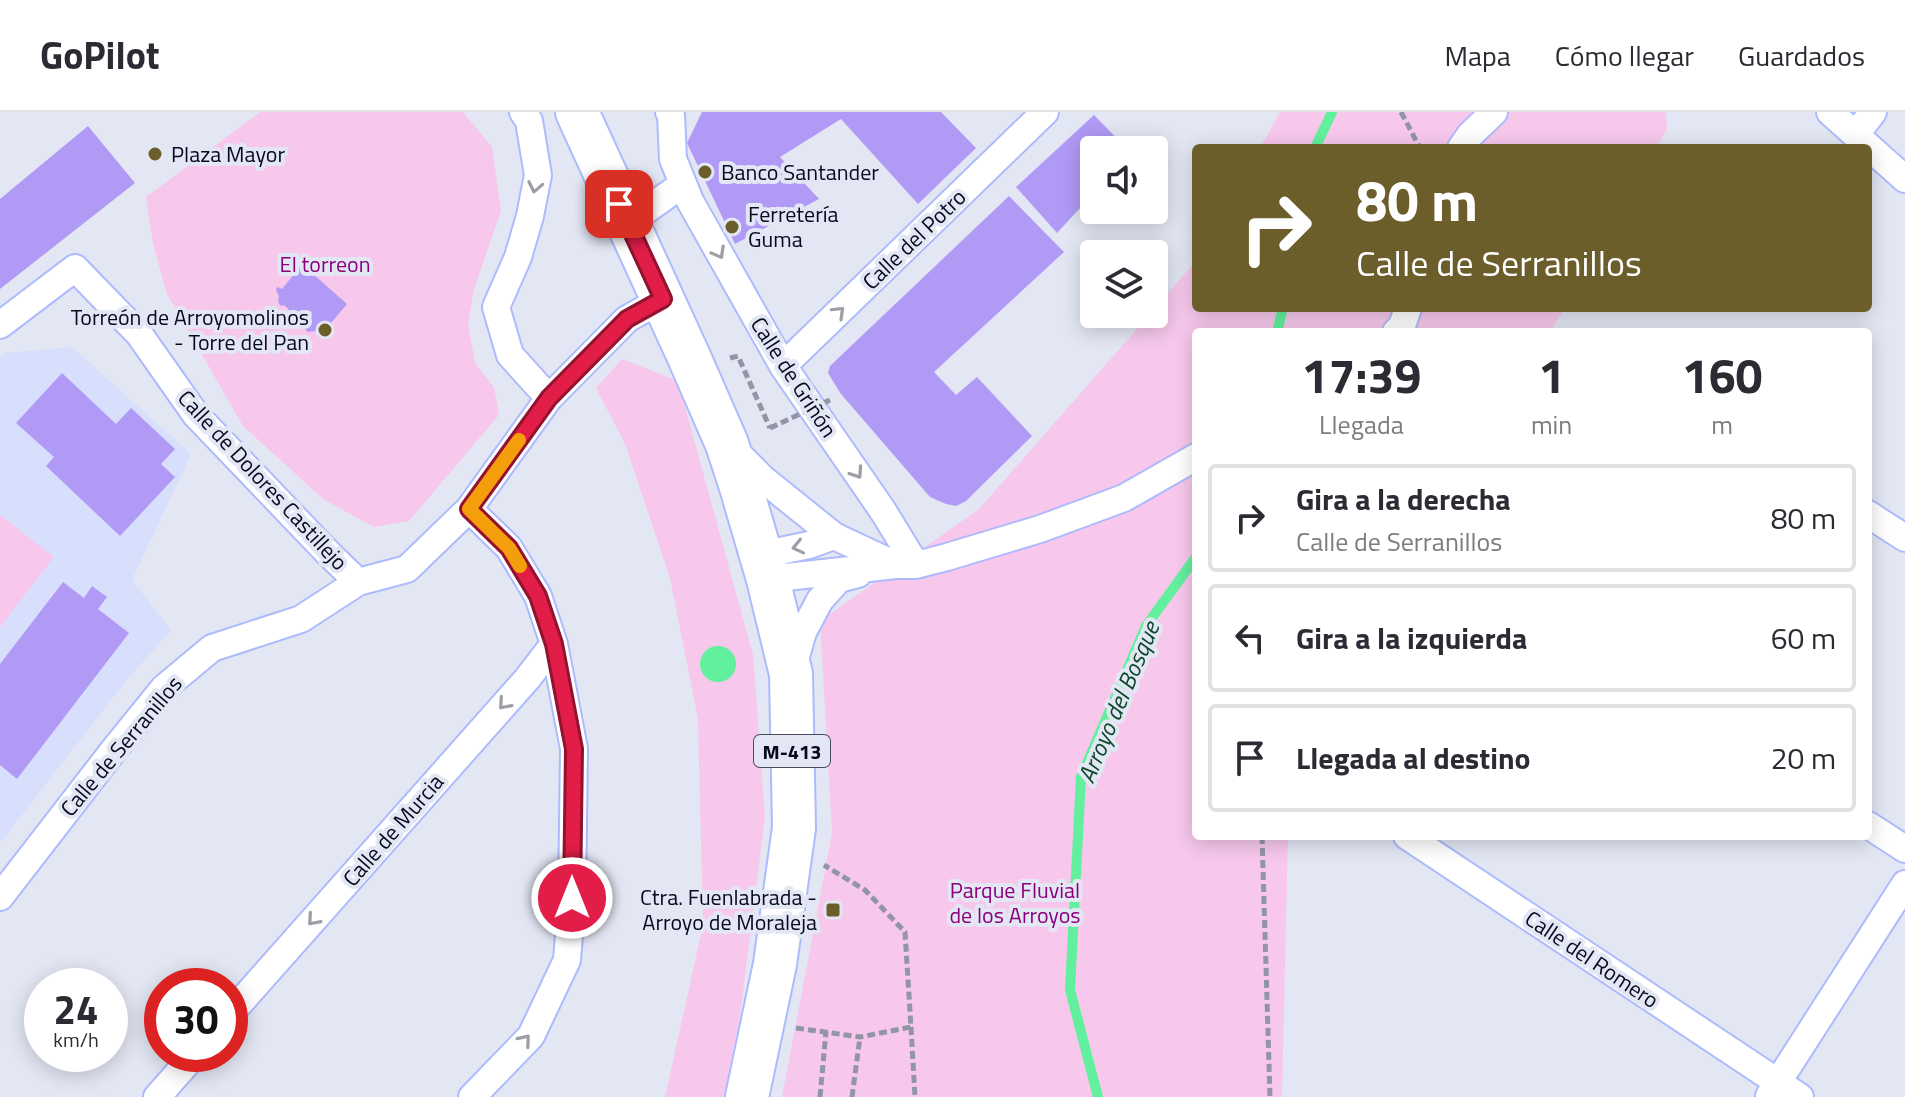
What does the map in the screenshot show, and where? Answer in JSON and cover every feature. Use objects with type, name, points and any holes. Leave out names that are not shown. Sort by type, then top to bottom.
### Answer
[{"type":"main road","name":"M-413","points":[[577,112],[727,444],[764,567],[791,674],[794,828],[775,964],[747,1097]]},
{"type":"street","points":[[523,112],[529,121],[538,175],[518,257],[496,307],[510,355],[549,398]]},
{"type":"street","name":"Calle del Potro","points":[[783,366],[1045,112]]},
{"type":"street","points":[[1464,144],[1494,112]]},
{"type":"street","points":[[1830,112],[1867,144]]},
{"type":"street","points":[[1856,134],[1873,112]]},
{"type":"street","name":"Calle de Griñón","points":[[672,113],[673,159],[690,201],[783,366],[883,511],[906,565]]},
{"type":"street","points":[[1872,149],[1905,179]]},
{"type":"street","points":[[628,223],[683,184]]},
{"type":"street","name":"Calle de Dolores Castillejo","points":[[0,325],[75,268],[139,334],[196,415],[358,582]]},
{"type":"street","name":"Calle de Serranillos","points":[[0,897],[164,688],[212,648],[301,619],[358,582],[407,569],[469,509],[549,398],[627,319],[663,299]]},
{"type":"street","points":[[727,444],[763,479],[834,536],[906,565]]},
{"type":"street","points":[[791,674],[803,632],[820,600],[839,579],[947,557],[1040,529],[1124,498],[1192,459]]},
{"type":"street","points":[[469,509],[509,548],[538,596],[554,644],[574,749],[572,898],[567,960],[531,1036],[472,1097]]},
{"type":"street","points":[[1872,517],[1905,538]]},
{"type":"street","points":[[764,567],[834,536]]},
{"type":"street","points":[[764,567],[906,565]]},
{"type":"street","name":"Calle de Murcia","points":[[248,994],[527,679],[554,644]]},
{"type":"street","points":[[1872,828],[1905,849]]},
{"type":"street","name":"Calle del Romero","points":[[1413,840],[1773,1090],[1800,1097]]},
{"type":"street","points":[[1773,1090],[1905,884]]},
{"type":"street","points":[[157,1097],[179,1072]]},
{"type":"path","points":[[1401,112],[1417,144]]},
{"type":"path","points":[[770,428],[830,400]]},
{"type":"path","points":[[1262,840],[1270,1097]]},
{"type":"path","points":[[823,864],[865,890],[905,932],[915,1097]]},
{"type":"path","points":[[762,1023],[860,1037],[911,1027]]},
{"type":"path","points":[[820,1097],[826,1031]]},
{"type":"path","points":[[852,1097],[860,1037]]},
{"type":"shaded area","points":[[72,347],[191,454],[132,580],[171,630],[126,681],[0,843],[0,357],[5,353]]},
{"type":"shaded area","points":[[718,646],[731,651],[736,664],[731,677],[718,682],[705,677],[700,664],[705,651]]},
{"type":"green space","name":"El torreon","points":[[260,112],[463,112],[492,147],[501,211],[474,289],[468,324],[475,363],[494,387],[499,415],[409,521],[374,527],[323,499],[243,426],[167,294],[153,244],[146,197]]},
{"type":"green space","points":[[1280,112],[1666,112],[1667,129],[1658,144],[1262,144]]},
{"type":"green space","name":"Parque Fluvial de los Arroyos","points":[[1192,266],[1192,312],[1562,312],[1552,328],[1192,328],[1192,840],[1288,840],[1282,1097],[782,1097],[832,833],[820,621],[979,509],[1138,328],[1168,328],[1168,293]]},
{"type":"green space","points":[[622,359],[678,381],[753,655],[765,817],[740,1016],[724,1097],[665,1097],[703,925],[698,719],[670,578],[625,444],[596,388]]},
{"type":"green space","points":[[0,515],[54,557],[0,627]]},
{"type":"building","points":[[702,112],[941,112],[976,148],[918,204],[841,119],[780,157],[819,199],[735,244],[687,143]]},
{"type":"building","points":[[1094,115],[1114,136],[1080,136],[1080,208],[1057,233],[1016,187]]},
{"type":"building","points":[[88,126],[135,183],[0,289],[0,199]]},
{"type":"building","points":[[1009,196],[1064,252],[934,372],[956,395],[977,377],[1032,436],[966,501],[956,506],[930,497],[841,394],[828,373],[830,366]]},
{"type":"building","points":[[314,267],[313,274],[347,304],[327,331],[320,335],[316,331],[308,332],[305,325],[284,305],[281,306],[276,290],[277,287],[282,289],[295,273],[294,268],[307,269]]},
{"type":"building","points":[[62,373],[116,424],[131,408],[175,449],[161,464],[175,477],[120,536],[46,466],[54,457],[16,423]]},
{"type":"building","points":[[63,582],[84,598],[92,586],[107,597],[98,609],[129,633],[17,779],[0,765],[0,664]]},
{"type":"waterway","name":"Arroyo del Bosque","points":[[1317,144],[1332,112]]},
{"type":"waterway","name":"Arroyo del Bosque","points":[[1278,328],[1282,312]]},
{"type":"waterway","name":"Arroyo del Bosque","points":[[1098,1097],[1070,990],[1081,777],[1146,626],[1192,563]]},
{"type":"slow traffic","points":[[519,440],[469,509],[509,548],[520,566]]},
{"type":"place","name":"Plaza Mayor","points":[[155,154]]},
{"type":"place","name":"Banco Santander","points":[[705,172]]},
{"type":"place","name":"Ferretería Guma","points":[[732,227]]},
{"type":"place","name":"Torreón de Arroyomolinos - Torre del Pan","points":[[325,330]]},
{"type":"place","name":"Ctra. Fuenlabrada - Arroyo de Moraleja","points":[[833,910]]},
{"type":"route","points":[[572,898],[574,749],[554,644],[538,596],[509,548],[469,509],[549,398],[627,319],[663,299],[619,204]]}]
